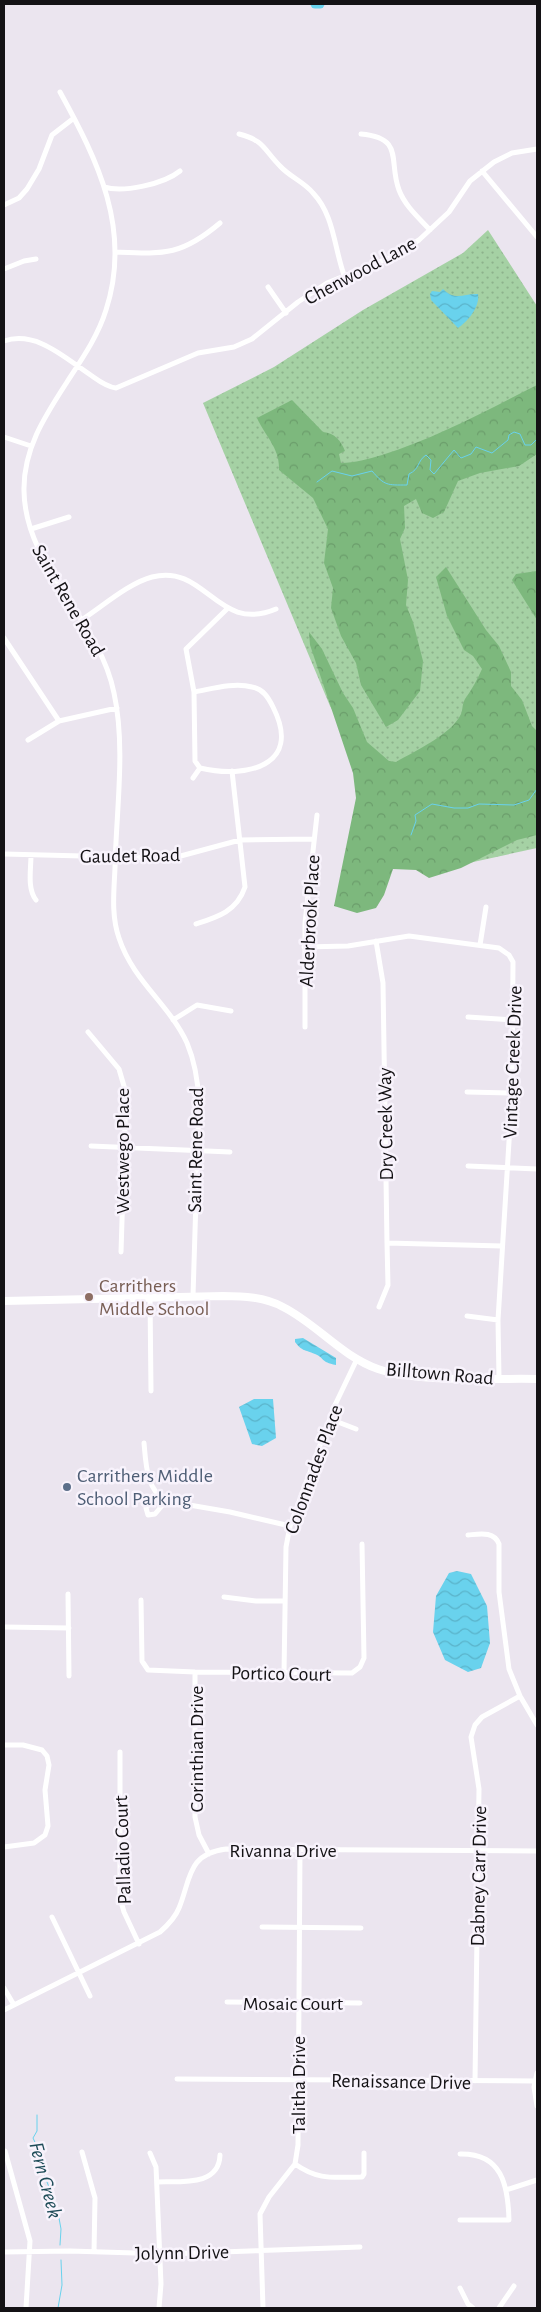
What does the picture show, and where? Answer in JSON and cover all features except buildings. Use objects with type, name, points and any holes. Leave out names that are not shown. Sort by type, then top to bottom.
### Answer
[{"type":"main road","name":"Billtown Road","points":[[4,1301],[239,1296],[278,1304],[357,1359],[378,1369],[410,1375],[537,1379]]},
{"type":"street","name":"Saint Rene Road","points":[[60,92],[88,144],[104,187],[112,214],[115,252],[106,310],[92,342],[40,424],[31,446],[24,492],[31,529],[42,558],[97,643],[106,666],[116,708],[119,744],[113,904],[118,935],[124,952],[140,979],[173,1020],[186,1041],[196,1070],[198,1102],[192,1296]]},
{"type":"street","points":[[4,205],[14,201],[27,190],[39,169],[45,148],[52,135],[74,118]]},
{"type":"street","points":[[240,134],[258,140],[263,144],[282,169],[310,189],[319,200],[329,218],[335,247],[344,275]]},
{"type":"street","points":[[361,134],[377,136],[390,146],[395,157],[396,181],[402,198],[430,230]]},
{"type":"street","name":"Chenwood Lane","points":[[4,341],[16,338],[35,340],[108,386],[119,388],[198,353],[224,350],[243,344],[267,328],[312,292],[344,275],[396,255],[430,230],[449,212],[470,181],[505,155],[537,149]]},
{"type":"street","points":[[104,187],[114,190],[150,184],[180,171]]},
{"type":"street","points":[[482,171],[537,237]]},
{"type":"street","points":[[115,252],[158,253],[177,250],[200,240],[220,224]]},
{"type":"street","points":[[4,269],[24,261],[36,259]]},
{"type":"street","points":[[268,287],[286,313]]},
{"type":"street","points":[[4,437],[31,446]]},
{"type":"street","points":[[31,529],[69,517]]},
{"type":"street","points":[[83,619],[137,584],[162,576],[185,578],[227,609],[251,615],[276,609]]},
{"type":"street","points":[[194,692],[237,686],[252,687],[266,694],[276,714],[282,733],[280,745],[275,755],[264,766],[256,769],[232,771],[200,768],[195,761],[194,692],[186,648],[194,643],[227,609]]},
{"type":"street","points":[[4,638],[59,721]]},
{"type":"street","points":[[28,740],[59,721],[116,708]]},
{"type":"street","points":[[193,778],[200,768]]},
{"type":"street","points":[[196,924],[226,913],[239,900],[245,882],[232,771]]},
{"type":"street","name":"Alderbrook Place","points":[[305,1027],[304,947],[316,815]]},
{"type":"street","name":"Gaudet Road","points":[[4,854],[170,858],[240,840],[314,839]]},
{"type":"street","points":[[31,855],[31,886],[32,894],[36,900]]},
{"type":"street","points":[[480,945],[486,907]]},
{"type":"street","name":"Vintage Creek Drive","points":[[304,947],[348,946],[409,936],[480,945],[503,950],[513,962],[512,1093],[498,1320],[499,1378]]},
{"type":"street","name":"Dry Creek Way","points":[[376,940],[383,983],[388,1285],[379,1307]]},
{"type":"street","points":[[173,1020],[197,1005],[231,1011]]},
{"type":"street","points":[[468,1017],[513,1020]]},
{"type":"street","name":"Westwego Place","points":[[88,1032],[113,1061],[124,1083],[126,1103],[121,1252]]},
{"type":"street","points":[[467,1092],[512,1093]]},
{"type":"street","points":[[92,1146],[230,1152]]},
{"type":"street","points":[[468,1166],[537,1169]]},
{"type":"street","points":[[387,1243],[502,1246]]},
{"type":"street","points":[[150,1297],[151,1391]]},
{"type":"street","points":[[467,1316],[498,1320]]},
{"type":"street","name":"Colonnades Place","points":[[284,1673],[286,1548],[290,1526],[330,1419],[357,1359]]},
{"type":"street","points":[[330,1419],[356,1429]]},
{"type":"street","points":[[144,1443],[147,1474],[157,1495],[166,1501],[230,1512],[290,1526]]},
{"type":"street","points":[[157,1495],[146,1508],[148,1514],[155,1514],[166,1501]]},
{"type":"street","points":[[468,1535],[492,1535],[497,1538],[499,1544],[499,1592],[509,1669],[520,1696],[537,1725]]},
{"type":"street","name":"Portico Court","points":[[141,1600],[142,1662],[151,1671],[346,1674],[360,1667],[364,1658],[362,1544]]},
{"type":"street","points":[[68,1594],[69,1676]]},
{"type":"street","points":[[224,1597],[256,1601],[285,1601]]},
{"type":"street","points":[[4,1627],[69,1628]]},
{"type":"street","name":"Corinthian Drive","points":[[195,1672],[195,1817],[199,1836],[209,1854]]},
{"type":"street","name":"Dabney Carr Drive","points":[[475,2081],[479,1789],[471,1736],[482,1717],[520,1696]]},
{"type":"street","points":[[4,1745],[24,1745],[38,1748],[47,1756],[49,1765],[45,1790],[48,1826],[45,1835],[34,1843],[4,1847]]},
{"type":"street","name":"Palladio Court","points":[[120,1752],[119,1888],[124,1912],[139,1944]]},
{"type":"street","name":"Rivanna Drive","points":[[4,2010],[160,1932],[172,1921],[179,1909],[189,1874],[196,1863],[209,1854],[226,1849],[537,1851]]},
{"type":"street","name":"Talitha Drive","points":[[262,2308],[260,2219],[262,2209],[272,2192],[295,2164],[298,2145],[300,1850]]},
{"type":"street","points":[[52,1917],[90,1996]]},
{"type":"street","points":[[262,1927],[361,1928]]},
{"type":"street","points":[[4,1988],[14,2005]]},
{"type":"street","name":"Mosaic Court","points":[[227,2002],[360,2003]]},
{"type":"street","points":[[537,2073],[534,2094],[537,2106]]},
{"type":"street","name":"Renaissance Drive","points":[[177,2078],[535,2081]]},
{"type":"street","points":[[4,2151],[29,2231],[30,2252],[26,2308]]},
{"type":"street","points":[[82,2152],[95,2198],[94,2252]]},
{"type":"street","points":[[150,2153],[156,2167],[157,2182],[160,2254],[159,2308]]},
{"type":"street","points":[[295,2164],[317,2176],[362,2177],[364,2174],[364,2153]]},
{"type":"street","points":[[460,2154],[477,2155],[492,2163],[498,2169],[506,2190],[509,2220],[460,2220]]},
{"type":"street","points":[[157,2182],[196,2181],[207,2178],[216,2169],[220,2155]]},
{"type":"street","points":[[506,2190],[537,2180]]},
{"type":"street","name":"Jolynn Drive","points":[[4,2252],[160,2254],[360,2247]]},
{"type":"street","points":[[499,2308],[514,2286]]},
{"type":"street","points":[[460,2288],[468,2304],[474,2308]]},
{"type":"green space","points":[[488,230],[537,306],[537,848],[423,873],[330,706],[203,403],[274,367],[363,310],[463,253]]},
{"type":"green space","points":[[537,385],[537,454],[519,466],[480,473],[458,481],[444,512],[433,518],[422,513],[416,499],[404,506],[405,528],[400,539],[408,580],[406,605],[413,622],[423,661],[420,691],[398,720],[386,727],[361,685],[356,663],[341,636],[331,608],[333,588],[324,563],[328,529],[313,498],[279,470],[275,449],[257,418],[292,400],[323,432],[331,434],[339,441],[345,451],[339,454],[341,463],[351,462],[382,455],[422,440]]},
{"type":"green space","points":[[446,567],[486,630],[499,646],[511,672],[511,686],[522,700],[532,726],[537,731],[537,835],[517,840],[461,868],[429,878],[416,870],[393,869],[384,895],[376,908],[357,913],[334,906],[356,798],[353,773],[310,645],[309,632],[322,649],[343,693],[353,708],[367,742],[389,761],[396,762],[450,728],[461,714],[464,701],[482,669],[473,656],[464,650],[447,616],[436,577]]},
{"type":"green space","points":[[537,571],[537,620],[512,580],[516,574]]},
{"type":"water","points":[[443,289],[456,296],[478,294],[475,309],[466,322],[458,328],[431,300],[430,294],[432,291],[440,292]]},
{"type":"water","points":[[303,1338],[336,1358],[336,1365],[327,1363],[318,1355],[304,1350],[295,1342],[295,1339]]},
{"type":"water","points":[[254,1399],[273,1399],[276,1438],[262,1446],[252,1444],[239,1407]]},
{"type":"water","points":[[457,1571],[471,1574],[487,1606],[490,1643],[481,1668],[468,1672],[445,1660],[433,1632],[436,1596],[449,1573]]},
{"type":"waterway","points":[[315,4],[320,4]]},
{"type":"waterway","points":[[317,482],[332,471],[352,476],[372,471],[380,480],[387,484],[407,485],[409,474],[415,470],[426,455],[431,460],[430,470],[434,474],[454,450],[461,458],[471,454],[476,447],[492,453],[508,440],[509,435],[514,432],[520,434],[525,445],[531,445],[537,439]]},
{"type":"waterway","points":[[411,835],[416,821],[415,815],[432,804],[454,808],[468,808],[479,804],[514,805],[529,800],[537,789]]},
{"type":"waterway","name":"Fern Creek","points":[[37,2115],[37,2131],[33,2138],[40,2153],[45,2177],[57,2207],[61,2229],[60,2245]]},
{"type":"waterway","name":"Fern Creek","points":[[58,2308],[62,2285],[61,2260]]},
{"type":"place","name":"Carrithers Middle School","points":[[89,1297]]},
{"type":"place","name":"Carrithers Middle School Parking","points":[[67,1487]]}]
